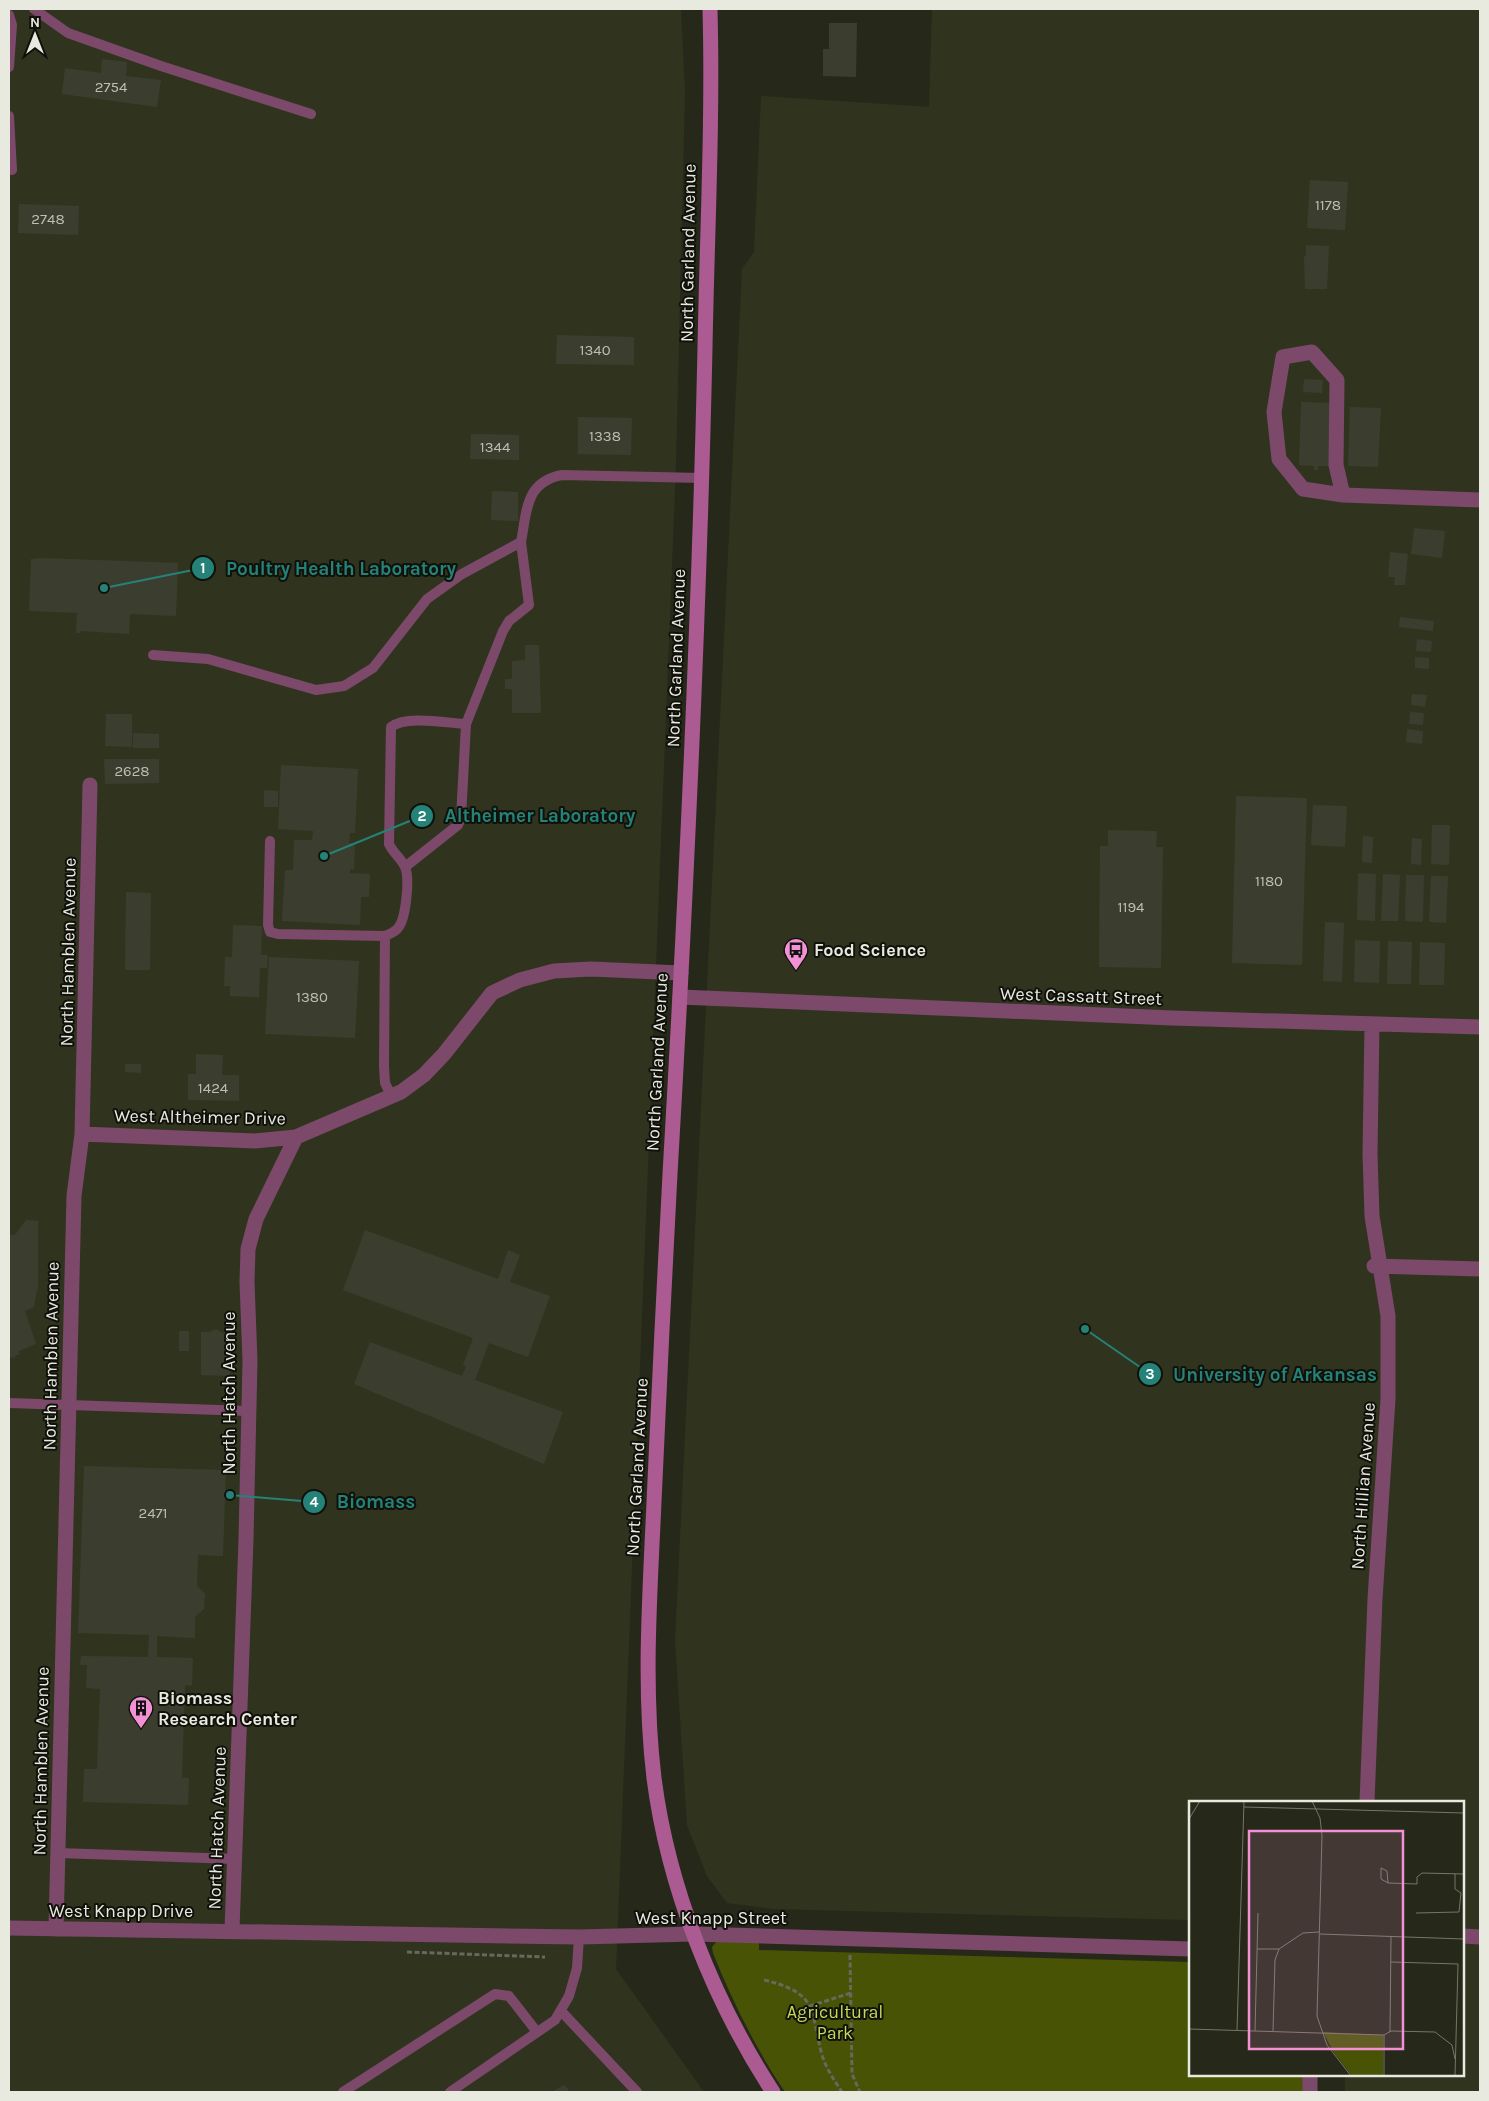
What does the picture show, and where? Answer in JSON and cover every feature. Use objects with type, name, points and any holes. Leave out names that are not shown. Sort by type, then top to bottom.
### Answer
[{"type":"main road","name":"North Garland Avenue","points":[[710,9],[710,104],[702,478],[680,997],[650,1584],[648,1723],[655,1783],[668,1854],[694,1934],[712,1981],[734,2026],[773,2092]]},
{"type":"street","points":[[1343,495],[1336,465],[1337,380],[1312,352],[1283,358],[1274,412],[1279,459],[1303,489],[1343,495],[1480,500]]},
{"type":"street","name":"North Hamblen Avenue","points":[[56,1929],[74,1196],[82,1134],[90,785]]},
{"type":"street","name":"West Altheimer Drive","points":[[82,1134],[255,1141],[296,1137],[392,1097],[424,1075],[444,1054],[492,993],[520,980],[554,971],[591,969],[681,974]]},
{"type":"street","name":"West Cassatt Street","points":[[680,997],[1162,1018],[1480,1027]]},
{"type":"street","name":"North Hillian Avenue","points":[[1367,1801],[1375,1599],[1388,1399],[1388,1316],[1376,1266],[1372,1216],[1370,1154],[1372,1024]]},
{"type":"street","name":"North Hatch Avenue","points":[[232,1930],[249,1411],[250,1361],[246,1282],[248,1249],[256,1219],[296,1137]]},
{"type":"street","points":[[1376,1266],[1480,1269]]},
{"type":"street","name":"West Knapp Drive","points":[[9,1928],[232,1930]]},
{"type":"street","name":"West Knapp Street","points":[[232,1930],[579,1937],[694,1934],[1189,1949]]},
{"type":"street","points":[[1464,1936],[1480,1937]]},
{"type":"street","points":[[1310,2076],[1310,2092]]},
{"type":"lane","points":[[34,9],[68,33],[161,66],[311,114]]},
{"type":"lane","points":[[9,15],[12,25],[9,67]]},
{"type":"lane","points":[[9,116],[12,170]]},
{"type":"lane","points":[[405,867],[458,825],[466,724],[503,631],[509,621],[529,605],[521,542],[530,498],[538,484],[548,477],[562,475],[702,478]]},
{"type":"lane","points":[[153,655],[208,659],[316,690],[344,686],[373,668],[427,599],[462,574],[521,542]]},
{"type":"lane","points":[[270,842],[268,925],[270,932],[278,934],[385,936],[398,929],[405,917],[405,867],[393,853],[389,844],[391,727],[397,722],[409,721],[466,724]]},
{"type":"lane","points":[[385,936],[384,1066],[385,1083],[392,1097]]},
{"type":"lane","points":[[9,1403],[249,1411]]},
{"type":"lane","points":[[58,1853],[235,1858]]},
{"type":"lane","points":[[450,2092],[555,2020],[569,1996],[578,1968],[579,1937]]},
{"type":"lane","points":[[343,2092],[495,1994],[509,1996],[538,2032]]},
{"type":"lane","points":[[561,2011],[637,2092]]},
{"type":"path","points":[[850,1938],[852,2074],[860,2092]]},
{"type":"path","points":[[764,1980],[794,1990],[810,2006],[815,2018],[826,2066],[842,2092]]},
{"type":"path","points":[[810,2006],[851,1993]]},
{"type":"shaded area","points":[[9,9],[681,9],[685,92],[676,463],[616,1969],[704,2092],[9,2092]]},
{"type":"shaded area","points":[[932,9],[1480,9],[1480,2092],[1345,2092],[1345,2076],[1464,2076],[1464,1801],[1189,1801],[1189,1920],[774,1909],[727,1903],[707,1876],[687,1825],[675,1641],[742,269],[754,252],[761,96],[929,107]]},
{"type":"green space","name":"Agricultural Park","points":[[718,1940],[759,1941],[759,1950],[1189,1962],[1189,2076],[1307,2076],[1307,2092],[785,2092],[754,2042],[728,1989],[712,1947]]},
{"type":"building","points":[[829,23],[857,23],[856,77],[823,76],[823,49],[829,49]]},
{"type":"building","points":[[102,59],[127,62],[126,76],[161,80],[157,107],[62,94],[65,68],[101,73]]},
{"type":"building","points":[[1310,180],[1348,182],[1345,230],[1307,228]]},
{"type":"building","points":[[19,204],[79,206],[78,235],[18,233]]},
{"type":"building","points":[[1306,245],[1329,246],[1327,289],[1305,289],[1304,256],[1306,256]]},
{"type":"building","points":[[557,335],[634,337],[634,365],[556,364]]},
{"type":"building","points":[[1304,379],[1323,380],[1322,393],[1303,392]]},
{"type":"building","points":[[1301,402],[1331,403],[1329,466],[1318,466],[1318,470],[1314,470],[1314,466],[1299,465]]},
{"type":"building","points":[[1350,407],[1381,408],[1378,467],[1348,466]]},
{"type":"building","points":[[578,417],[632,418],[631,455],[578,454]]},
{"type":"building","points":[[471,434],[519,435],[519,460],[470,459]]},
{"type":"building","points":[[492,491],[518,492],[518,521],[491,520]]},
{"type":"building","points":[[1414,528],[1445,531],[1442,558],[1411,554]]},
{"type":"building","points":[[1390,552],[1408,554],[1405,585],[1394,585],[1395,577],[1388,577]]},
{"type":"building","points":[[31,559],[178,563],[176,616],[130,614],[129,634],[80,631],[80,633],[76,633],[77,613],[29,611]]},
{"type":"building","points":[[1400,617],[1434,621],[1433,631],[1399,627]]},
{"type":"building","points":[[1417,639],[1432,641],[1431,652],[1416,651]]},
{"type":"building","points":[[525,645],[539,645],[541,713],[512,713],[512,689],[505,689],[505,679],[512,679],[512,661],[525,660]]},
{"type":"building","points":[[1415,657],[1429,658],[1429,669],[1415,668]]},
{"type":"building","points":[[1412,694],[1427,695],[1425,707],[1411,705]]},
{"type":"building","points":[[1410,712],[1424,713],[1423,725],[1409,724]]},
{"type":"building","points":[[106,714],[132,714],[132,747],[105,746]]},
{"type":"building","points":[[1407,729],[1423,731],[1422,744],[1406,742]]},
{"type":"building","points":[[133,733],[159,734],[159,748],[133,748]]},
{"type":"building","points":[[104,759],[159,759],[159,783],[105,784]]},
{"type":"building","points":[[281,765],[358,769],[355,833],[350,833],[349,843],[355,843],[354,869],[350,869],[350,873],[370,874],[369,897],[361,897],[360,925],[282,921],[285,870],[293,870],[294,840],[312,840],[313,831],[278,829]]},
{"type":"building","points":[[264,790],[278,791],[278,807],[264,807]]},
{"type":"building","points":[[1236,796],[1307,798],[1302,965],[1232,963]]},
{"type":"building","points":[[1313,805],[1347,806],[1345,847],[1311,845]]},
{"type":"building","points":[[1432,825],[1450,825],[1449,865],[1431,864]]},
{"type":"building","points":[[1108,830],[1157,831],[1156,847],[1163,847],[1161,968],[1099,967],[1100,846],[1108,846]]},
{"type":"building","points":[[1363,836],[1373,837],[1372,863],[1362,862]]},
{"type":"building","points":[[1412,838],[1422,839],[1421,865],[1411,864]]},
{"type":"building","points":[[1358,873],[1376,874],[1375,921],[1357,920]]},
{"type":"building","points":[[1383,874],[1400,875],[1398,921],[1381,921]]},
{"type":"building","points":[[1406,875],[1424,875],[1423,922],[1405,921]]},
{"type":"building","points":[[1431,876],[1448,876],[1446,923],[1429,922]]},
{"type":"building","points":[[126,892],[151,893],[150,970],[125,970]]},
{"type":"building","points":[[1325,922],[1344,923],[1342,982],[1323,981]]},
{"type":"building","points":[[233,925],[262,926],[261,955],[268,955],[267,968],[260,968],[259,997],[230,996],[230,986],[224,986],[225,957],[232,957]]},
{"type":"building","points":[[1355,940],[1380,941],[1379,983],[1354,982]]},
{"type":"building","points":[[1388,941],[1412,942],[1411,984],[1387,984]]},
{"type":"building","points":[[1420,942],[1445,943],[1444,985],[1419,985]]},
{"type":"building","points":[[269,957],[359,961],[355,1038],[265,1034]]},
{"type":"building","points":[[196,1054],[223,1055],[222,1075],[239,1075],[239,1101],[188,1100],[188,1074],[196,1074]]},
{"type":"building","points":[[125,1064],[141,1064],[141,1073],[125,1072]]},
{"type":"building","points":[[26,1220],[38,1221],[38,1289],[34,1307],[25,1311],[36,1344],[19,1351],[19,1355],[15,1355],[15,1358],[9,1357],[9,1235],[15,1235]]},
{"type":"building","points":[[365,1230],[498,1279],[508,1250],[520,1255],[510,1282],[550,1296],[528,1357],[489,1343],[475,1380],[563,1412],[544,1464],[354,1384],[370,1342],[462,1376],[466,1366],[463,1365],[473,1338],[343,1290]]},
{"type":"building","points":[[216,1329],[223,1333],[230,1333],[230,1376],[201,1375],[201,1332],[210,1332]]},
{"type":"building","points":[[179,1331],[189,1331],[189,1351],[179,1351]]},
{"type":"building","points":[[84,1466],[226,1470],[223,1556],[198,1555],[197,1586],[205,1594],[204,1609],[195,1617],[195,1638],[157,1636],[157,1657],[193,1658],[192,1686],[185,1685],[182,1778],[189,1778],[188,1805],[83,1802],[84,1769],[97,1769],[100,1689],[86,1688],[87,1665],[80,1665],[81,1656],[148,1657],[149,1635],[78,1633]]},
{"type":"building","points":[[565,2085],[570,2092],[552,2092],[560,2087]]},
{"type":"place","name":"Poultry Health Laboratory","points":[[104,588]]},
{"type":"place","name":"Altheimer Laboratory","points":[[324,856]]},
{"type":"place","name":"Food Science","points":[[796,971]]},
{"type":"place","name":"University of Arkansas","points":[[1085,1329]]},
{"type":"place","name":"Biomass","points":[[230,1495]]},
{"type":"place","name":"Biomass Research Center","points":[[141,1729]]}]
